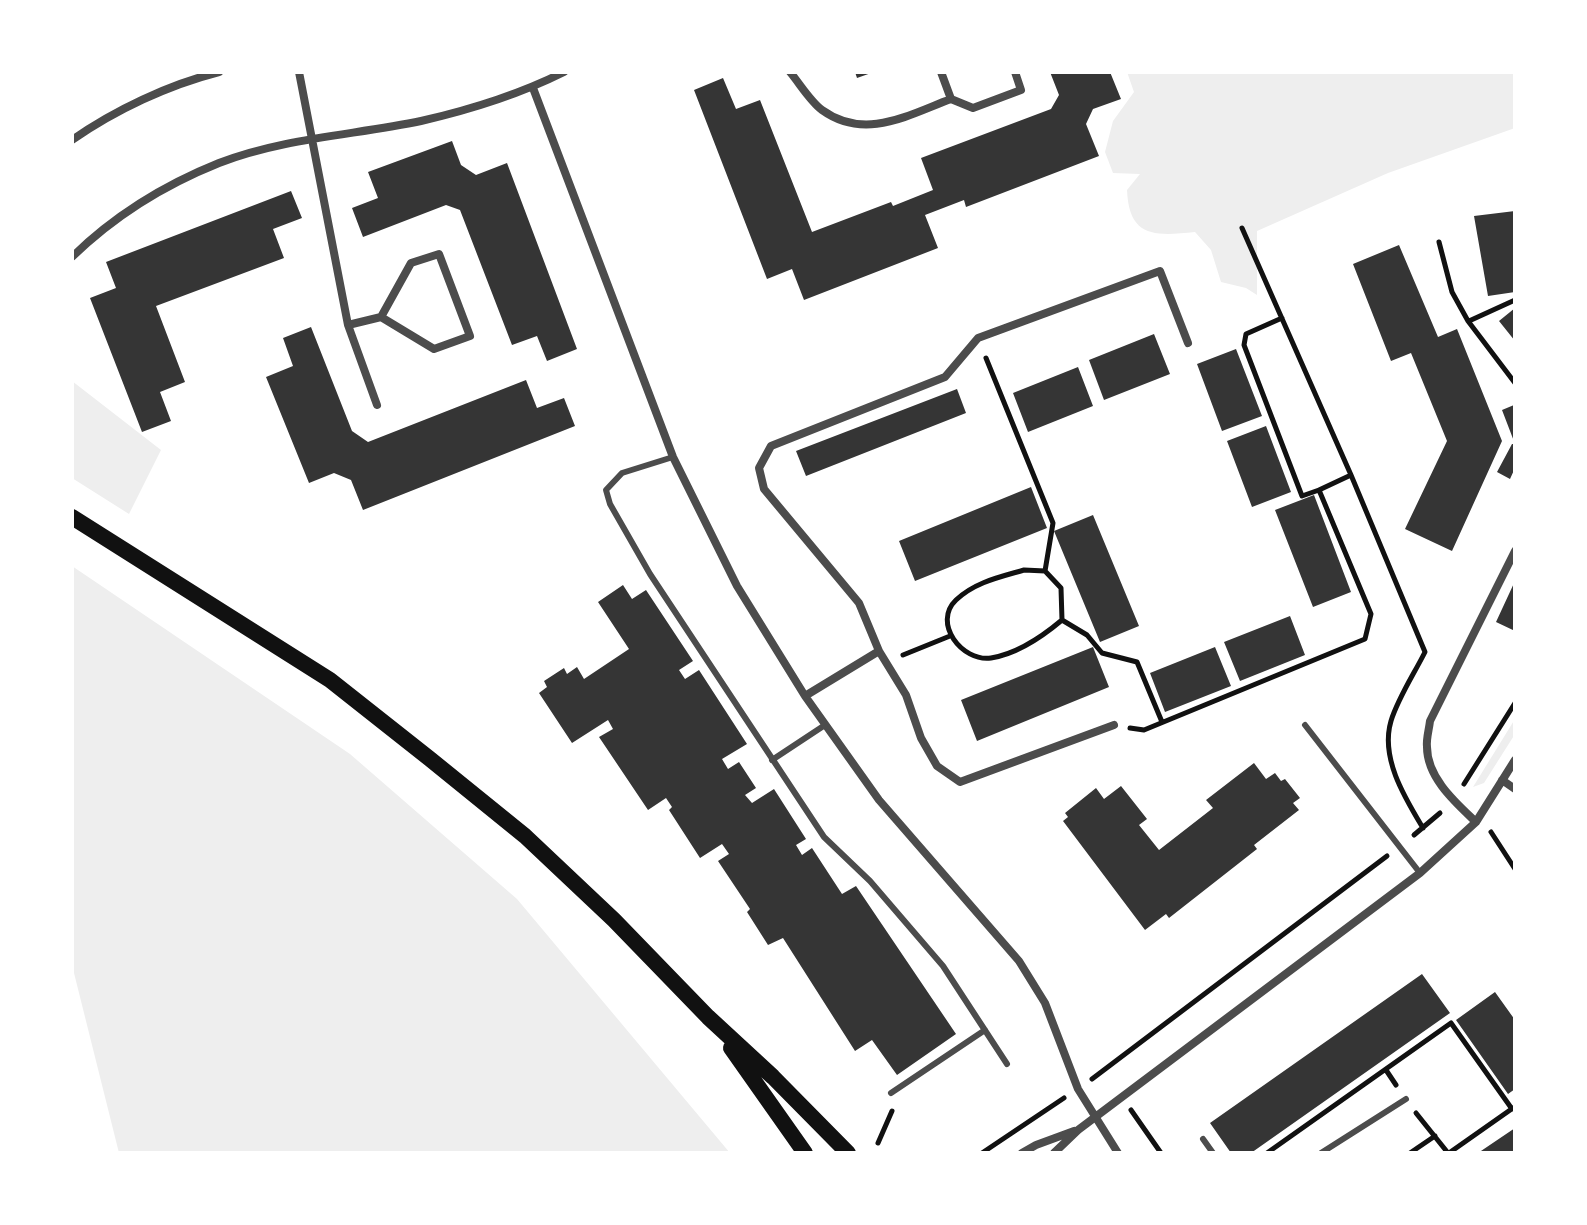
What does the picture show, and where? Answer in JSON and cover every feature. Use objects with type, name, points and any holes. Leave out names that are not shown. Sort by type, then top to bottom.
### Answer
[{"type":"main road","points":[[72,517],[330,680],[525,836],[848,1153]]},
{"type":"main road","points":[[708,1017],[805,1153]]},
{"type":"street","points":[[72,140],[100,120],[194,79],[219,72]]},
{"type":"street","points":[[299,72],[348,325],[377,405]]},
{"type":"street","points":[[72,257],[95,235],[150,196],[221,163],[313,138],[422,121],[533,88],[564,72]]},
{"type":"street","points":[[790,72],[821,109],[848,123],[879,126],[951,99],[973,108],[1021,90],[1015,72]]},
{"type":"street","points":[[941,72],[951,99]]},
{"type":"street","points":[[533,88],[673,457],[737,586],[805,696],[879,800],[1019,961],[1045,1003],[1078,1089],[1118,1153]]},
{"type":"street","points":[[348,325],[381,317],[434,349],[470,336],[439,254],[411,263],[381,317]]},
{"type":"street","points":[[1114,725],[960,782],[937,766],[921,738],[906,695],[879,651],[859,603],[764,489],[759,468],[771,446],[945,377],[978,338],[1160,271],[1188,343]]},
{"type":"street","points":[[1476,822],[1453,800],[1433,773],[1426,749],[1430,721],[1515,551]]},
{"type":"street","points":[[805,696],[879,651]]},
{"type":"street","points":[[1054,1153],[1078,1130],[1420,873],[1476,822],[1515,760]]},
{"type":"street","points":[[1502,780],[1515,789]]},
{"type":"street","points":[[1022,1153],[1078,1130]]},
{"type":"lane","points":[[673,457],[622,473],[606,490],[610,504],[650,574],[824,837],[870,881],[943,966],[1007,1064]]},
{"type":"lane","points":[[772,760],[825,725]]},
{"type":"lane","points":[[1305,725],[1420,873]]},
{"type":"lane","points":[[891,1093],[985,1030]]},
{"type":"lane","points":[[1321,1153],[1406,1099]]},
{"type":"lane","points":[[1203,1139],[1213,1153]]},
{"type":"path","points":[[1242,228],[1425,652],[1391,722],[1390,755],[1402,794],[1423,828]]},
{"type":"path","points":[[1439,242],[1452,292],[1468,321],[1515,383]]},
{"type":"path","points":[[1468,321],[1515,300]]},
{"type":"path","points":[[1282,318],[1246,334],[1244,345],[1302,496],[1351,475]]},
{"type":"path","points":[[978,338],[1053,523],[1045,571]]},
{"type":"path","points":[[1114,725],[1144,730],[1365,639],[1371,614],[1319,490]]},
{"type":"path","points":[[1024,570],[1045,571],[1061,588],[1062,620],[1040,639],[989,658],[969,653],[950,636],[946,617],[954,601],[982,582],[1024,570]]},
{"type":"path","points":[[1062,620],[1087,635],[1102,653],[1137,662],[1162,722]]},
{"type":"path","points":[[886,662],[950,636]]},
{"type":"path","points":[[982,1153],[1078,1089],[1423,828],[1453,800],[1515,703]]},
{"type":"path","points":[[1476,822],[1494,834],[1515,869]]},
{"type":"path","points":[[878,1143],[896,1100],[891,1093]]},
{"type":"path","points":[[1449,1153],[1515,1107]]},
{"type":"path","points":[[1410,1153],[1435,1136]]},
{"type":"shaded area","points":[[1127,72],[1515,72],[1515,128],[1388,173],[1257,231],[1257,295],[1246,288],[1221,282],[1211,250],[1195,232],[1156,233],[1139,225],[1133,217],[1127,190],[1140,174],[1113,173],[1105,152],[1113,121],[1134,92]]},
{"type":"shaded area","points":[[72,381],[161,450],[129,514],[72,478]]},
{"type":"shaded area","points":[[72,566],[350,754],[517,899],[730,1153],[119,1153],[72,965]]},
{"type":"shaded area","points":[[1515,719],[1515,734],[1484,783],[1473,787]]},
{"type":"building","points":[[855,72],[874,72],[857,78]]},
{"type":"building","points":[[1050,72],[1110,72],[1121,99],[1093,109],[1086,124],[1099,156],[966,207],[964,200],[925,215],[938,248],[804,300],[792,269],[767,279],[694,90],[723,78],[736,109],[760,100],[812,232],[891,202],[893,206],[933,190],[921,158],[1051,109],[1059,95]]},
{"type":"building","points":[[452,141],[461,165],[476,175],[507,163],[577,349],[547,361],[537,336],[512,345],[460,210],[446,205],[363,237],[352,208],[378,198],[368,172]]},
{"type":"building","points":[[291,191],[302,218],[273,229],[284,258],[156,306],[185,382],[160,392],[171,421],[142,432],[90,298],[116,288],[106,262]]},
{"type":"building","points":[[1515,211],[1515,292],[1488,296],[1474,216]]},
{"type":"building","points":[[1399,245],[1438,337],[1457,329],[1502,441],[1452,551],[1405,529],[1447,441],[1411,353],[1391,361],[1353,264]]},
{"type":"building","points":[[1515,308],[1515,341],[1499,321]]},
{"type":"building","points":[[311,327],[352,431],[368,442],[526,380],[537,408],[564,398],[575,426],[363,510],[351,480],[334,473],[309,483],[266,377],[293,366],[283,338]]},
{"type":"building","points":[[1154,334],[1170,374],[1104,400],[1089,360]]},
{"type":"building","points":[[1236,349],[1262,416],[1222,431],[1197,364]]},
{"type":"building","points":[[1078,367],[1093,406],[1028,432],[1013,393]]},
{"type":"building","points":[[957,389],[966,413],[806,476],[796,451]]},
{"type":"building","points":[[1514,405],[1515,408],[1515,444],[1502,410]]},
{"type":"building","points":[[1266,426],[1291,492],[1252,507],[1227,441]]},
{"type":"building","points":[[1512,444],[1515,444],[1515,468],[1510,479],[1497,472]]},
{"type":"building","points":[[1031,487],[1047,528],[915,581],[899,541]]},
{"type":"building","points":[[1314,495],[1351,592],[1313,607],[1275,510]]},
{"type":"building","points":[[1093,515],[1139,626],[1100,642],[1054,531]]},
{"type":"building","points":[[1515,581],[1515,631],[1496,622]]},
{"type":"building","points":[[623,585],[632,599],[646,590],[693,661],[679,670],[685,679],[699,670],[747,744],[722,759],[728,769],[739,762],[756,788],[745,795],[752,803],[774,789],[806,839],[796,845],[802,855],[812,848],[842,894],[856,886],[956,1034],[897,1075],[872,1040],[855,1051],[783,938],[768,945],[747,912],[750,909],[718,861],[729,854],[722,844],[700,858],[669,810],[672,807],[666,798],[648,810],[599,737],[613,729],[608,720],[572,743],[539,693],[547,687],[544,681],[564,668],[567,674],[577,667],[584,679],[629,649],[598,602]]},
{"type":"building","points":[[1290,616],[1305,655],[1240,681],[1224,642]]},
{"type":"building","points":[[1093,647],[1109,687],[977,741],[961,700]]},
{"type":"building","points":[[1215,647],[1231,686],[1165,712],[1150,673]]},
{"type":"building","points":[[1254,763],[1266,779],[1275,773],[1281,781],[1285,779],[1300,798],[1293,803],[1299,810],[1254,845],[1257,849],[1169,918],[1166,914],[1145,930],[1063,821],[1068,817],[1065,813],[1096,788],[1104,799],[1121,786],[1147,819],[1139,825],[1159,850],[1213,808],[1206,800]]},
{"type":"building","points":[[1422,974],[1450,1013],[1251,1153],[1231,1153],[1210,1123]]},
{"type":"building","points":[[1495,992],[1515,1020],[1515,1089],[1508,1094],[1456,1020]]},
{"type":"building","points":[[1515,1128],[1515,1153],[1478,1153]]}]
